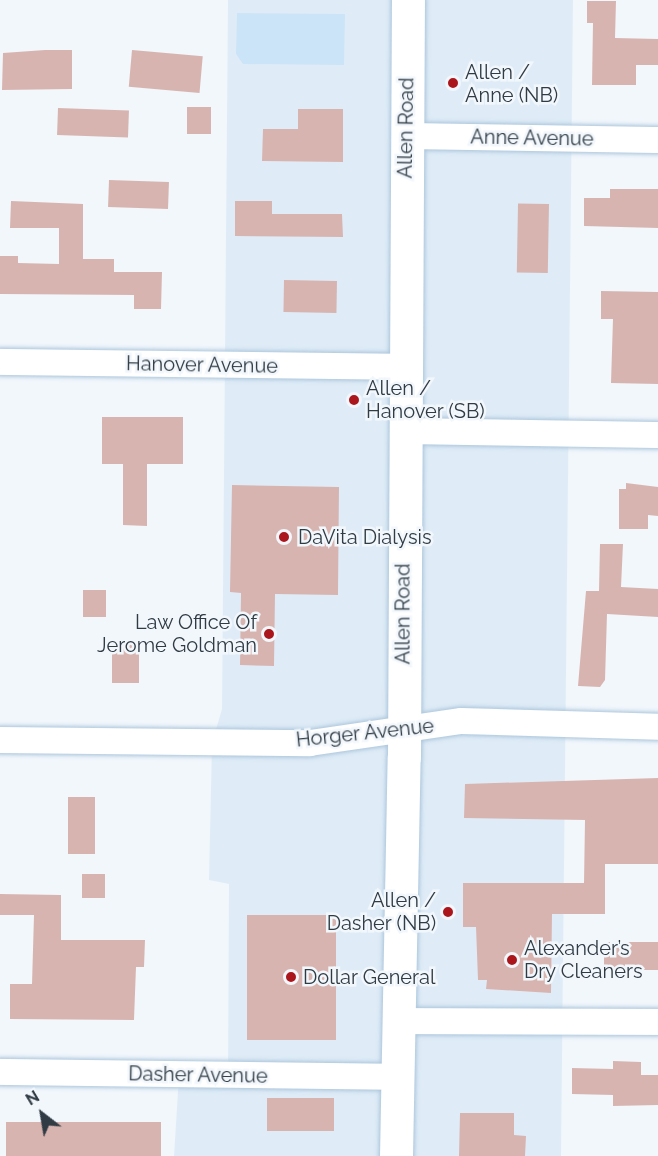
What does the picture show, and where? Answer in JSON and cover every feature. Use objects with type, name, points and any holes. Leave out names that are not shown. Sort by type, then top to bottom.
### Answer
[{"type":"main road","name":"Allen Road","points":[[396,1156],[404,731],[403,430],[408,0]]},
{"type":"street","name":"Anne Avenue","points":[[406,136],[658,140]]},
{"type":"street","name":"Hanover Avenue","points":[[0,362],[404,367]]},
{"type":"street","points":[[403,430],[658,435]]},
{"type":"street","name":"Horger Avenue","points":[[0,740],[304,743],[461,722],[658,727]]},
{"type":"street","points":[[398,1021],[658,1022]]},
{"type":"street","name":"Dasher Avenue","points":[[0,1072],[397,1077]]},
{"type":"shaded area","points":[[228,0],[573,0],[561,1156],[174,1156],[179,1075],[228,1075],[229,884],[209,880],[212,743],[222,709]]},
{"type":"shaded area","points":[[237,13],[345,14],[344,65],[243,64],[236,54]]},
{"type":"building","points":[[587,1],[616,1],[615,38],[658,39],[658,65],[636,65],[636,85],[592,85],[593,23],[587,23]]},
{"type":"building","points":[[72,50],[72,89],[2,90],[3,53]]},
{"type":"building","points":[[132,50],[203,56],[200,93],[129,87]]},
{"type":"building","points":[[187,107],[211,107],[211,134],[187,134]]},
{"type":"building","points":[[58,108],[129,110],[128,137],[57,135]]},
{"type":"building","points":[[298,109],[343,109],[343,162],[262,161],[263,129],[298,129]]},
{"type":"building","points":[[109,180],[169,182],[168,209],[108,207]]},
{"type":"building","points":[[610,189],[658,189],[658,228],[584,226],[584,198],[610,198]]},
{"type":"building","points":[[11,201],[83,204],[83,259],[114,259],[114,272],[162,272],[161,309],[134,309],[134,295],[0,294],[0,256],[18,256],[18,263],[59,264],[59,228],[10,228]]},
{"type":"building","points":[[235,201],[272,201],[272,214],[342,214],[343,237],[235,236]]},
{"type":"building","points":[[518,203],[549,204],[548,273],[517,272]]},
{"type":"building","points":[[284,280],[337,281],[336,313],[283,312]]},
{"type":"building","points":[[601,291],[658,292],[658,384],[611,383],[613,319],[601,319]]},
{"type":"building","points":[[102,417],[183,417],[183,464],[147,464],[147,526],[123,525],[123,464],[102,464]]},
{"type":"building","points":[[626,483],[658,487],[658,516],[648,515],[648,529],[619,529],[619,489],[626,489]]},
{"type":"building","points":[[232,485],[339,487],[338,595],[275,594],[274,666],[240,665],[241,593],[230,592]]},
{"type":"building","points":[[600,544],[623,544],[621,587],[658,589],[658,617],[607,614],[605,680],[600,687],[578,686],[586,591],[599,591]]},
{"type":"building","points":[[83,590],[106,590],[106,617],[83,617]]},
{"type":"building","points":[[112,641],[139,641],[139,683],[112,683]]},
{"type":"building","points":[[658,778],[658,864],[605,864],[605,914],[552,914],[551,993],[486,989],[487,980],[478,980],[476,927],[463,927],[463,883],[584,883],[585,820],[464,818],[465,784]]},
{"type":"building","points":[[68,797],[95,797],[95,854],[68,854]]},
{"type":"building","points":[[82,874],[105,874],[105,898],[82,898]]},
{"type":"building","points":[[0,894],[61,895],[61,940],[145,940],[144,967],[136,967],[134,1020],[10,1019],[10,984],[32,984],[34,915],[0,915]]},
{"type":"building","name":"Dollar General","points":[[247,915],[336,915],[336,1040],[247,1040]]},
{"type":"building","points":[[604,942],[658,942],[658,970],[604,970]]},
{"type":"building","points":[[613,1061],[641,1062],[641,1075],[658,1075],[658,1105],[613,1106],[613,1095],[572,1094],[572,1068],[613,1069]]},
{"type":"building","points":[[267,1098],[334,1098],[334,1131],[267,1131]]},
{"type":"building","points":[[460,1113],[514,1113],[514,1135],[526,1136],[525,1156],[459,1156]]},
{"type":"building","points":[[6,1122],[161,1122],[161,1156],[6,1156]]},
{"type":"place","name":"Allen / Anne (NB)","points":[[453,83]]},
{"type":"place","name":"Allen / Hanover (SB)","points":[[354,400]]},
{"type":"place","name":"DaVita Dialysis","points":[[284,537]]},
{"type":"place","name":"Law Office Of Jerome Goldman","points":[[269,634]]},
{"type":"place","name":"Allen / Dasher (NB)","points":[[448,912]]},
{"type":"place","name":"Alexander’s Dry Cleaners","points":[[512,960]]},
{"type":"place","name":"Dollar General","points":[[291,977]]}]
